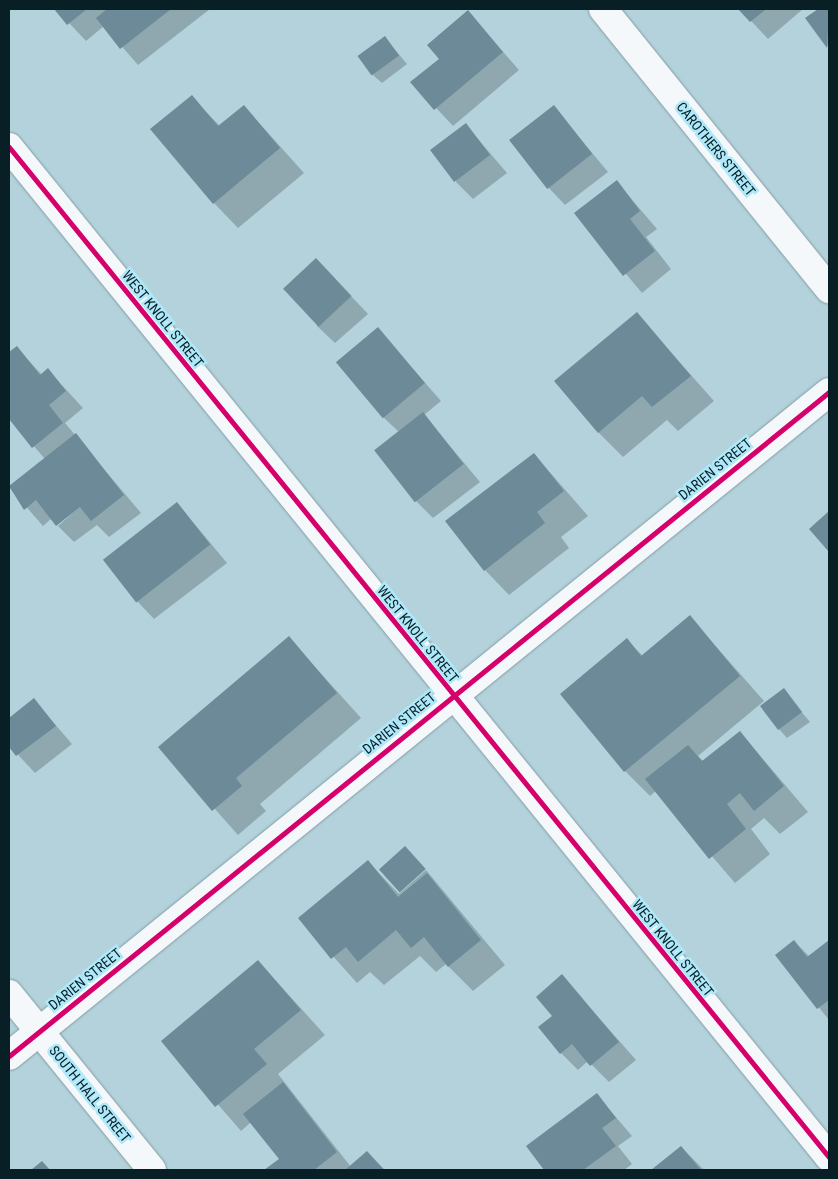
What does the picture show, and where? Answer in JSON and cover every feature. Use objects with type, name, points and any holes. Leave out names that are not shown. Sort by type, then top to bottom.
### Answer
[{"type":"street","name":"CAROTHERS STREET","points":[[603,9],[829,289]]},
{"type":"street","name":"WEST KNOLL STREET","points":[[9,147],[829,1157]]},
{"type":"street","name":"DARIEN STREET","points":[[9,1056],[452,694],[829,392]]},
{"type":"street","name":"SOUTH HALL STREET","points":[[9,994],[152,1170]]},
{"type":"building","points":[[54,9],[87,9],[67,25]]},
{"type":"building","points":[[107,9],[171,9],[120,49],[96,18]]},
{"type":"building","points":[[738,9],[766,9],[750,22]]},
{"type":"building","points":[[818,9],[829,9],[827,48],[805,18]]},
{"type":"building","points":[[468,10],[503,52],[434,110],[410,82],[439,59],[427,45]]},
{"type":"building","points":[[385,36],[399,55],[372,75],[357,56]]},
{"type":"building","points":[[192,95],[218,126],[244,105],[280,148],[213,204],[150,129]]},
{"type":"building","points":[[554,105],[592,154],[547,189],[509,140]]},
{"type":"building","points":[[466,123],[490,155],[454,182],[430,150]]},
{"type":"building","points":[[617,180],[640,211],[630,219],[655,251],[623,276],[574,213]]},
{"type":"building","points":[[316,258],[351,296],[319,327],[283,289]]},
{"type":"building","points":[[637,312],[691,376],[652,407],[642,396],[598,433],[554,381]]},
{"type":"building","points":[[378,327],[425,383],[383,418],[336,362]]},
{"type":"building","points":[[17,346],[40,375],[48,368],[66,391],[49,405],[63,423],[32,448],[9,419],[9,352]]},
{"type":"building","points":[[423,412],[464,464],[415,502],[374,450]]},
{"type":"building","points":[[76,433],[124,495],[91,521],[80,507],[56,526],[36,500],[24,510],[9,486]]},
{"type":"building","points":[[534,453],[564,491],[537,512],[545,523],[484,571],[445,521]]},
{"type":"building","points":[[177,502],[210,545],[136,602],[103,560]]},
{"type":"building","points":[[829,511],[829,552],[809,529]]},
{"type":"building","points":[[690,615],[740,676],[624,772],[560,694],[627,638],[641,656]]},
{"type":"building","points":[[289,636],[337,693],[236,778],[242,786],[212,811],[158,747]]},
{"type":"building","points":[[784,688],[802,712],[778,730],[760,706]]},
{"type":"building","points":[[34,698],[56,726],[16,756],[9,747],[9,718]]},
{"type":"building","points":[[740,731],[784,786],[754,811],[740,793],[727,804],[746,829],[709,859],[645,779],[688,745],[702,761]]},
{"type":"building","points":[[405,846],[426,869],[400,892],[379,869]]},
{"type":"building","points":[[368,860],[398,897],[427,873],[481,940],[448,967],[424,937],[411,948],[396,930],[358,962],[346,947],[331,959],[298,918]]},
{"type":"building","points":[[794,940],[807,957],[829,940],[829,1000],[817,1009],[775,955]]},
{"type":"building","points":[[258,960],[301,1010],[254,1049],[267,1064],[215,1107],[161,1041]]},
{"type":"building","points":[[562,974],[619,1042],[590,1066],[572,1044],[560,1054],[538,1027],[552,1016],[536,997]]},
{"type":"building","points":[[283,1082],[337,1152],[314,1170],[264,1170],[279,1159],[243,1114]]},
{"type":"building","points":[[597,1093],[616,1118],[602,1128],[616,1146],[583,1170],[544,1170],[526,1146]]},
{"type":"building","points":[[681,1146],[701,1170],[651,1170]]},
{"type":"building","points":[[367,1151],[384,1170],[345,1170]]},
{"type":"building","points":[[42,1161],[50,1170],[31,1170]]},
{"type":"cycle path","points":[[9,147],[829,1157]]},
{"type":"cycle path","points":[[9,1056],[829,392]]}]
